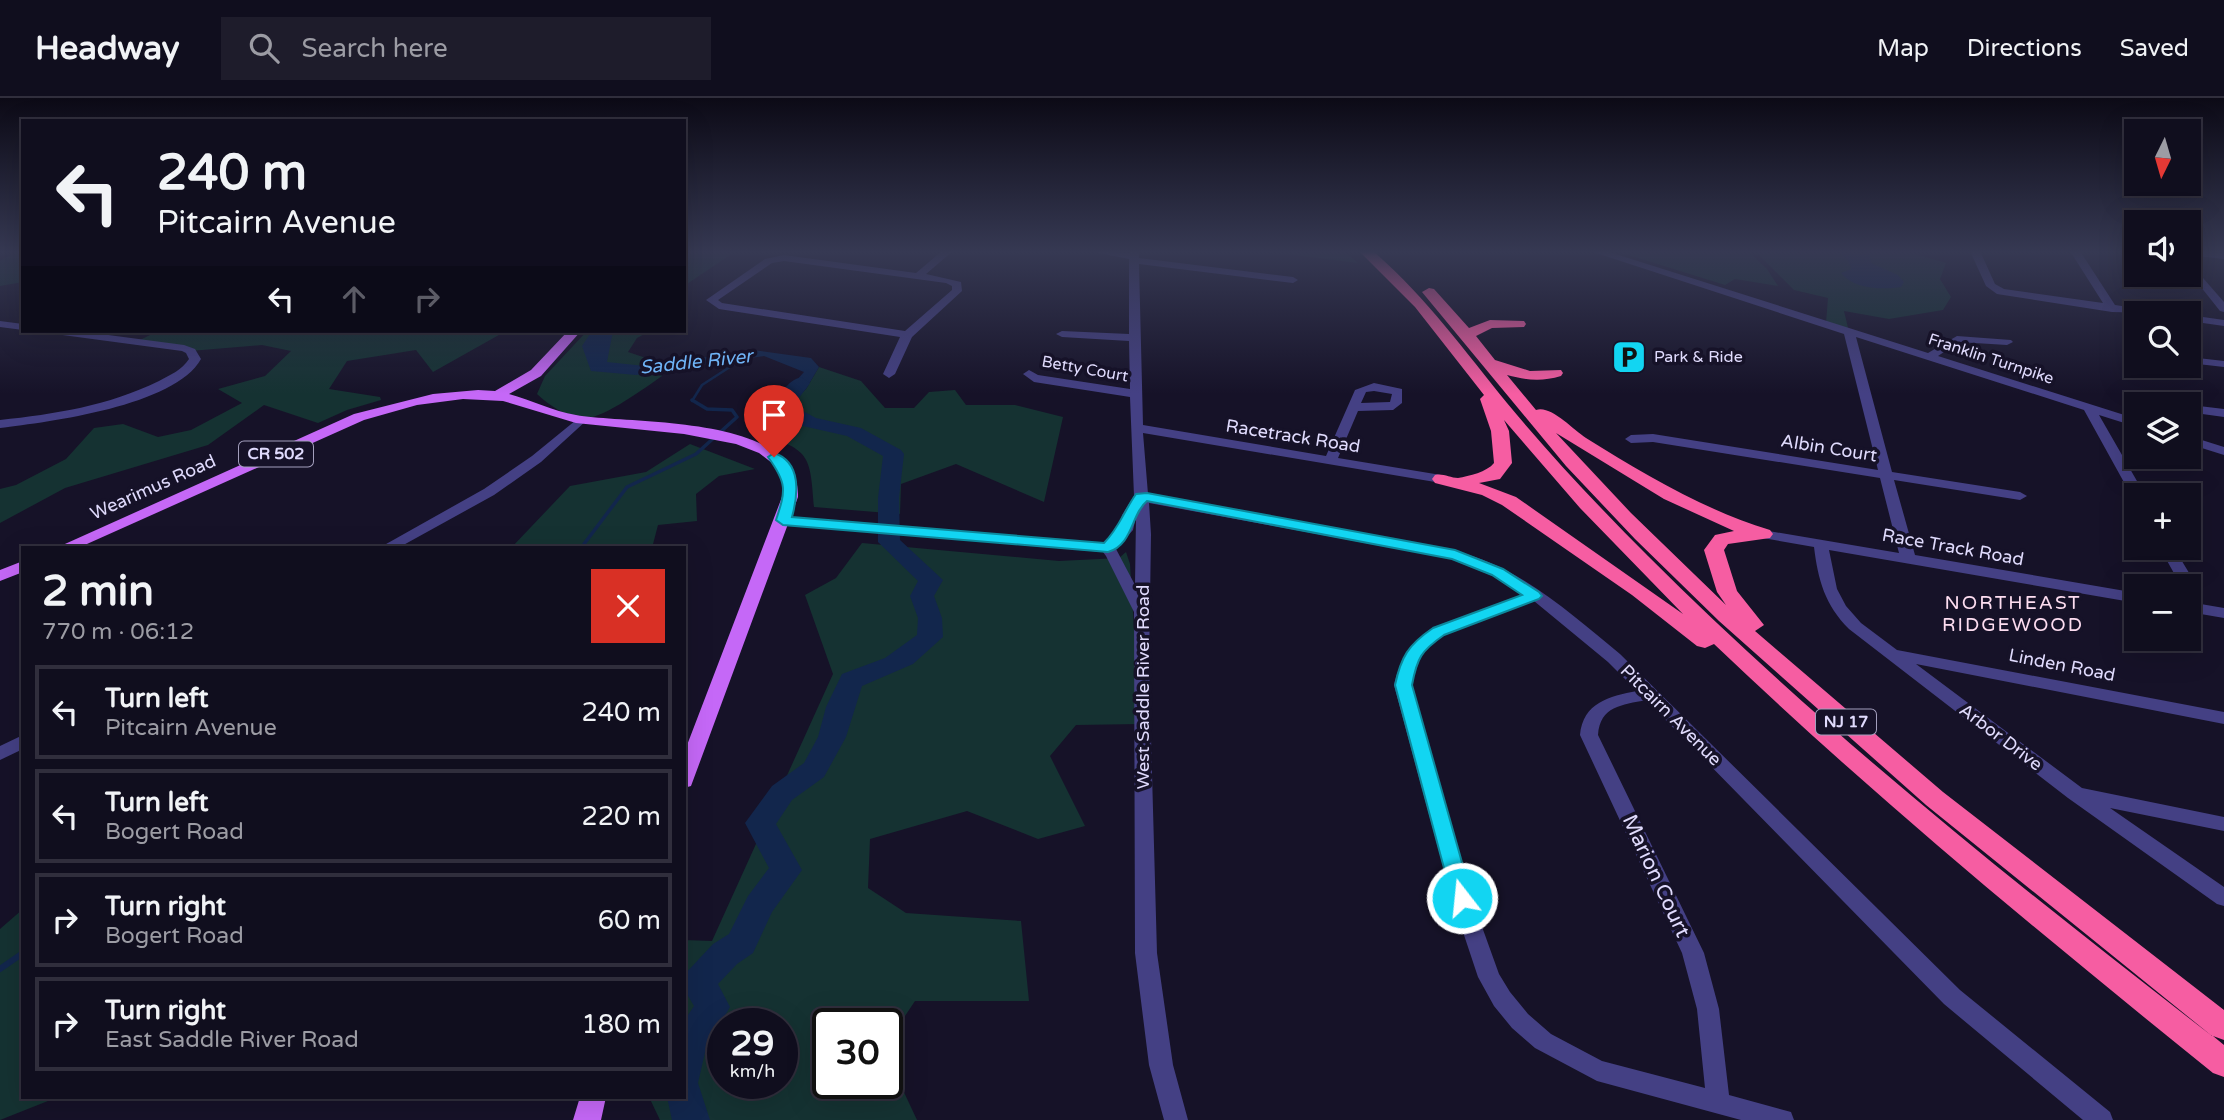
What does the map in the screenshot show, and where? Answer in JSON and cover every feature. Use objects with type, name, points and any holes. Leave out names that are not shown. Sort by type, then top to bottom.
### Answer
[{"type":"highway","name":"NJ 17","points":[[1416,299],[1630,522],[1727,616],[1822,702],[1980,834],[2224,1027]]},
{"type":"highway","name":"NJ 17","points":[[1435,299],[1467,334],[1560,476],[1651,571],[1767,682],[1924,821],[2224,1063]]},
{"type":"highway","points":[[1467,334],[1489,324],[1519,324]]},
{"type":"highway","points":[[1491,374],[1544,376],[1555,373]]},
{"type":"highway","points":[[1441,479],[1489,477],[1502,467],[1500,431],[1491,374]]},
{"type":"highway","points":[[1491,374],[1564,431],[1689,507],[1717,520],[1763,534]]},
{"type":"highway","points":[[1441,479],[1503,497],[1628,583],[1704,640],[1804,731],[1924,821]]},
{"type":"highway","points":[[1763,534],[1734,535],[1718,542],[1714,550],[1721,575],[1737,607],[1822,702]]},
{"type":"main road","points":[[498,395],[536,373],[573,333]]},
{"type":"main road","name":"CR 502","points":[[498,395],[581,420],[672,427],[715,435],[768,453],[783,466],[789,477],[791,490],[783,520],[686,776]]},
{"type":"main road","name":"Wearimus Road","points":[[69,546],[366,415],[398,405],[452,396],[498,395]]},
{"type":"main road","points":[[0,576],[21,567]]},
{"type":"main road","points":[[587,1120],[592,1099]]},
{"type":"street","points":[[713,299],[711,300],[719,306],[907,335]]},
{"type":"street","points":[[889,374],[907,335],[947,299]]},
{"type":"street","name":"West Saddle River Road","points":[[1135,299],[1136,394],[1144,534],[1141,666],[1146,953],[1161,1065],[1176,1120]]},
{"type":"street","name":"Franklin Turnpike","points":[[1745,299],[2124,419]]},
{"type":"street","points":[[2030,299],[2124,310]]},
{"type":"street","points":[[2106,299],[2112,309]]},
{"type":"street","points":[[2201,320],[2224,323]]},
{"type":"street","points":[[0,324],[21,327]]},
{"type":"street","points":[[1849,332],[1908,559]]},
{"type":"street","points":[[0,424],[69,416],[119,403],[182,373],[195,359],[194,354],[184,348],[70,333]]},
{"type":"street","points":[[1062,334],[1136,338]]},
{"type":"street","points":[[1929,357],[1957,339],[2007,342]]},
{"type":"street","points":[[2201,362],[2224,365]]},
{"type":"street","name":"Betty Court","points":[[1029,374],[1034,378],[1136,394]]},
{"type":"street","points":[[1331,459],[1353,407]]},
{"type":"street","points":[[2089,408],[2131,483]]},
{"type":"street","points":[[2201,410],[2224,413]]},
{"type":"street","points":[[390,546],[445,519],[496,489],[555,445],[581,420]]},
{"type":"street","name":"Racetrack Road","points":[[1138,428],[1441,479]]},
{"type":"street","name":"Albin Court","points":[[1631,439],[1653,438],[2020,496]]},
{"type":"street","points":[[2201,444],[2224,451]]},
{"type":"street","points":[[1108,548],[1126,530],[1129,515],[1141,497]]},
{"type":"street","name":"Pitcairn Avenue","points":[[1141,497],[1455,555],[1491,568],[1534,596],[1614,658],[1952,997],[2101,1120]]},
{"type":"street","points":[[783,520],[1108,548],[1121,566],[1132,598],[1143,613]]},
{"type":"street","name":"Race Track Road","points":[[1763,534],[2124,596]]},
{"type":"street","name":"Arbor Drive","points":[[1821,544],[1828,590],[1834,603],[1855,626],[2075,793],[2224,898]]},
{"type":"street","points":[[1534,596],[1438,632],[1426,640],[1409,659],[1403,685],[1462,898],[1489,977],[1520,1021],[1570,1058],[1627,1080],[1782,1120]]},
{"type":"street","points":[[2201,609],[2224,613]]},
{"type":"street","name":"Linden Road","points":[[1893,654],[2224,718]]},
{"type":"street","name":"Marion Court","points":[[1650,694],[1607,704],[1598,709],[1588,724],[1589,735],[1693,953],[1704,984],[1711,1017],[1718,1103]]},
{"type":"street","points":[[0,754],[21,742]]},
{"type":"street","points":[[2075,793],[2224,824]]},
{"type":"green space","points":[[1828,299],[1950,299],[1943,310],[1889,319],[1844,311],[1849,332],[1826,323]]},
{"type":"green space","points":[[154,333],[502,333],[433,372],[416,350],[347,361],[329,389],[380,397],[381,400],[347,410],[318,423],[264,405],[208,445],[65,488],[0,523],[0,489],[16,485],[66,459],[94,428],[123,424],[158,437],[191,430],[242,403],[218,389],[265,376],[291,351],[262,345],[190,351],[136,342]]},
{"type":"green space","points":[[585,333],[646,333],[637,338],[628,352],[658,362],[662,376],[624,402],[593,417],[585,418],[571,416],[559,410],[537,394],[545,376]]},
{"type":"green space","points":[[819,367],[861,381],[885,408],[914,408],[929,392],[955,390],[966,405],[1015,405],[1063,417],[1044,502],[956,464],[901,484],[900,514],[814,507],[811,476],[804,457],[789,445],[758,434],[806,389]]},
{"type":"green space","points":[[690,444],[755,469],[719,476],[696,494],[697,521],[658,525],[653,546],[513,546],[570,486],[646,472]]},
{"type":"green space","points":[[862,543],[1059,561],[1119,558],[1126,552],[1130,564],[1140,724],[1076,725],[1050,756],[1085,826],[1038,839],[967,811],[870,839],[868,888],[906,913],[1021,921],[1029,1001],[915,1001],[903,1019],[903,1008],[812,1008],[812,1099],[903,1099],[903,1090],[917,1120],[660,1120],[650,1099],[686,1099],[686,940],[712,941],[833,674],[805,595],[836,578]]},
{"type":"green space","points":[[21,911],[21,1099],[53,1099],[0,1120],[0,929]]},
{"type":"water","points":[[591,333],[613,333],[607,362],[645,366],[753,350],[811,358],[819,367],[806,389],[783,408],[778,401],[804,372],[764,356],[636,375],[591,371],[582,346]]},
{"type":"waterway","points":[[692,400],[702,385],[736,363],[736,360]]},
{"type":"waterway","name":"Saddle River","points":[[686,1062],[689,1044],[713,1007],[698,982],[725,954],[741,943],[759,905],[786,870],[760,823],[782,793],[814,770],[832,737],[851,680],[894,664],[930,637],[930,618],[922,596],[931,580],[889,542],[888,498],[894,454],[854,432],[810,422],[783,408],[787,398],[801,383]]},
{"type":"waterway","points":[[586,546],[584,544],[627,487],[696,454],[737,417],[732,410],[707,409],[692,400]]},
{"type":"waterway","points":[[0,969],[21,954]]},
{"type":"waterway","name":"Saddle River","points":[[686,1099],[691,1120]]},
{"type":"place","name":"Park & Ride","points":[[1629,357]]},
{"type":"district","name":"NORTHEAST RIDGEWOOD","points":[[2013,614]]},
{"type":"route","points":[[774,457],[787,472],[791,484],[783,520],[1108,548],[1126,530],[1129,515],[1141,497],[1147,497],[1455,555],[1471,559],[1498,572],[1534,596],[1438,632],[1426,640],[1409,659],[1403,685],[1404,697],[1462,898]]}]
